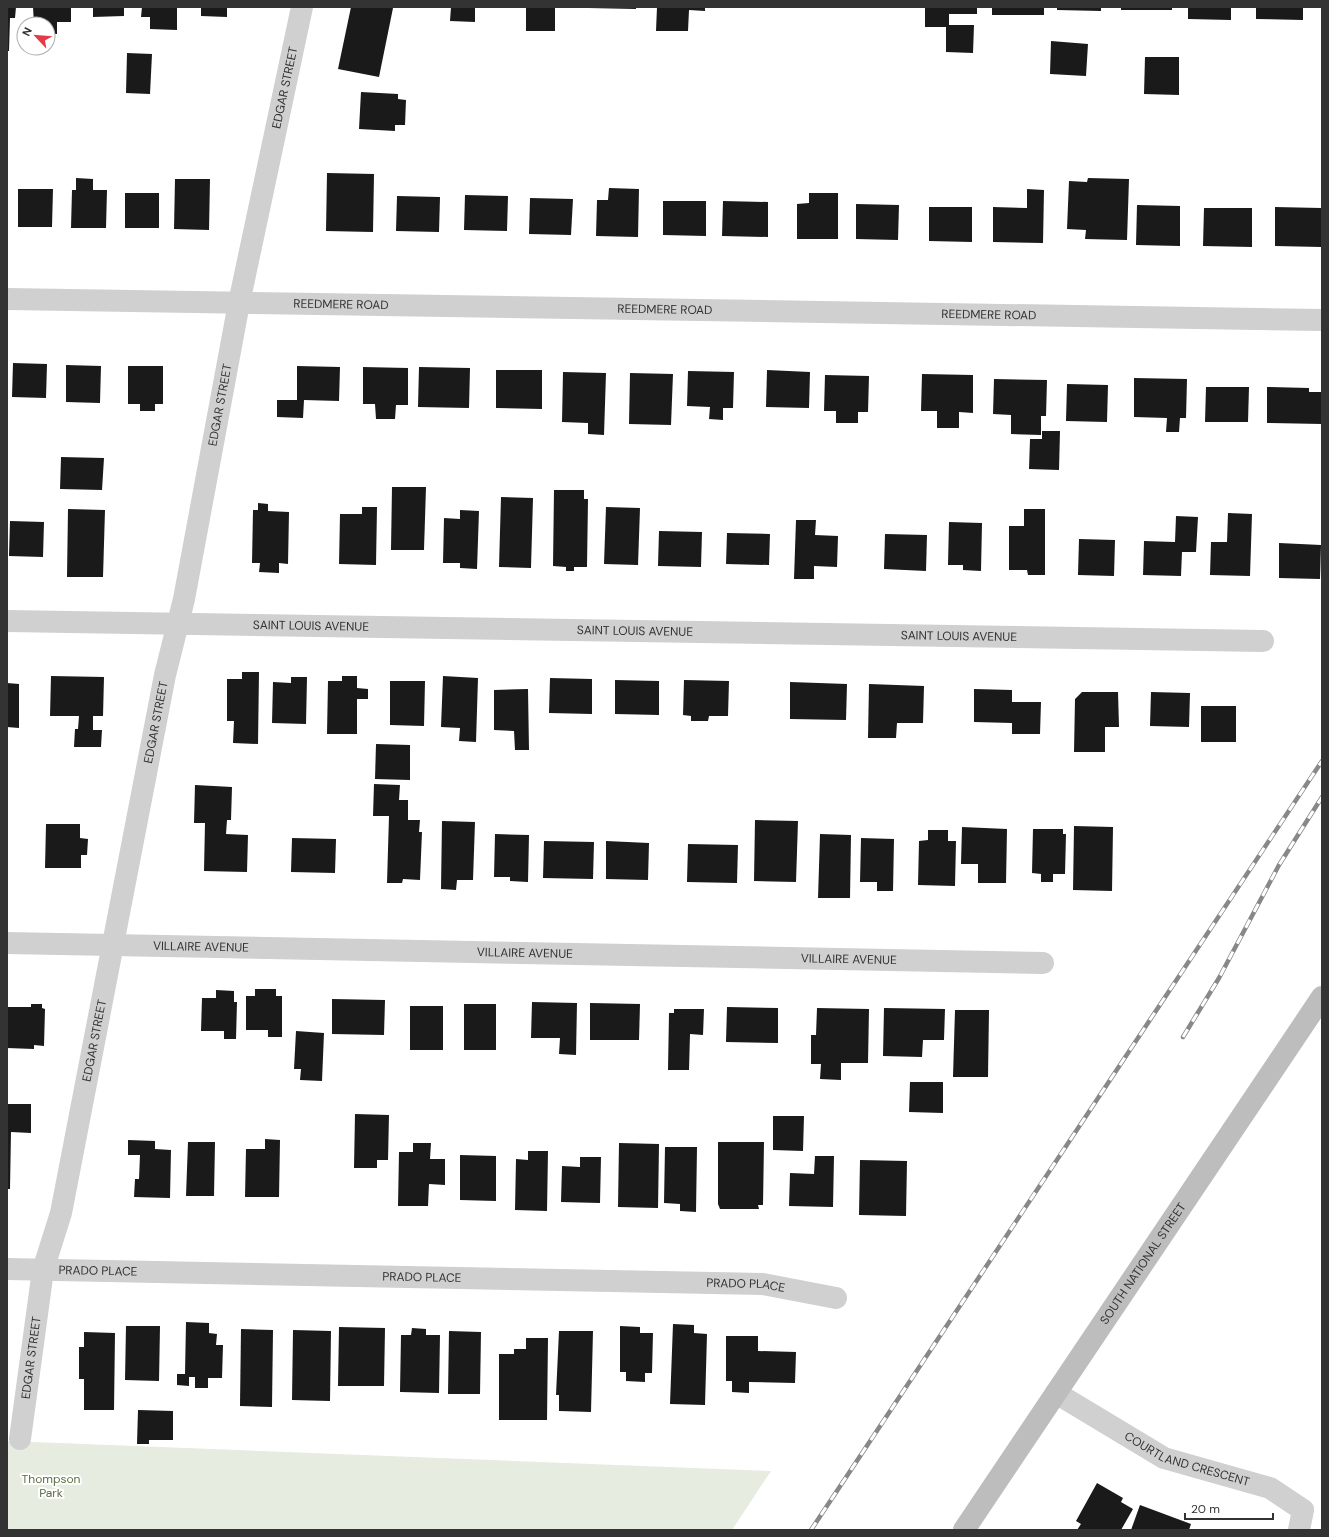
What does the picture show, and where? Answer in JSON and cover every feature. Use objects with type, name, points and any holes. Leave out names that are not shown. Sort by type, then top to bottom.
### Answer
[{"type":"street","name":"EDGAR STREET","points":[[20,1439],[43,1270],[61,1213],[164,683],[178,624],[239,303],[302,7]]},
{"type":"street","name":"REEDMERE ROAD","points":[[7,299],[1322,320]]},
{"type":"street","name":"SAINT LOUIS AVENUE","points":[[7,622],[1263,642]]},
{"type":"street","name":"VILLAIRE AVENUE","points":[[7,943],[1043,963]]},
{"type":"street","name":"SOUTH NATIONAL STREET","points":[[964,1530],[1322,997]]},
{"type":"street","name":"PRADO PLACE","points":[[7,1269],[763,1284],[836,1298]]},
{"type":"street","name":"COURTLAND CRESCENT","points":[[1056,1393],[1164,1458],[1270,1488],[1303,1510],[1299,1530]]},
{"type":"green space","name":"Thompson Park","points":[[7,1441],[771,1471],[732,1530],[7,1530]]},
{"type":"building","points":[[7,7],[16,7],[15,18],[10,18],[9,51],[7,51]]},
{"type":"building","points":[[33,7],[71,7],[71,22],[57,22],[57,34],[56,16],[34,16]]},
{"type":"building","points":[[93,7],[124,7],[124,16],[93,17]]},
{"type":"building","points":[[142,7],[177,7],[177,30],[150,29],[150,17],[141,17]]},
{"type":"building","points":[[201,7],[227,7],[227,17],[201,16]]},
{"type":"building","points":[[351,7],[393,8],[379,77],[338,69]]},
{"type":"building","points":[[451,7],[475,7],[475,22],[450,21]]},
{"type":"building","points":[[526,7],[555,7],[555,31],[526,31]]},
{"type":"building","points":[[636,7],[636,9],[588,8]]},
{"type":"building","points":[[657,7],[705,7],[705,11],[689,10],[688,31],[656,31]]},
{"type":"building","points":[[925,7],[977,7],[977,14],[949,14],[949,25],[974,25],[973,53],[946,52],[946,27],[925,27]]},
{"type":"building","points":[[992,7],[1044,7],[1044,15],[992,15]]},
{"type":"building","points":[[1057,7],[1101,7],[1101,11],[1057,10]]},
{"type":"building","points":[[1121,7],[1172,7],[1172,10],[1121,10]]},
{"type":"building","points":[[1188,7],[1231,7],[1231,20],[1188,19]]},
{"type":"building","points":[[1256,7],[1303,7],[1303,20],[1256,19]]},
{"type":"building","points":[[1051,41],[1088,44],[1086,76],[1050,74]]},
{"type":"building","points":[[127,53],[152,54],[150,94],[126,93]]},
{"type":"building","points":[[1145,57],[1179,57],[1179,95],[1144,94]]},
{"type":"building","points":[[361,92],[398,94],[398,99],[406,100],[405,125],[395,125],[395,131],[359,129]]},
{"type":"building","points":[[327,173],[374,174],[373,232],[326,231]]},
{"type":"building","points":[[76,178],[93,179],[93,190],[107,190],[106,228],[71,228],[72,190],[76,190]]},
{"type":"building","points":[[1088,178],[1129,179],[1127,240],[1085,239],[1086,230],[1067,229],[1069,181],[1087,182]]},
{"type":"building","points":[[175,179],[210,179],[209,230],[174,229]]},
{"type":"building","points":[[609,188],[639,189],[638,237],[596,236],[597,200],[608,200]]},
{"type":"building","points":[[18,189],[53,189],[52,227],[18,227]]},
{"type":"building","points":[[1027,189],[1044,190],[1043,243],[993,242],[993,207],[1027,208]]},
{"type":"building","points":[[125,193],[159,193],[159,228],[125,228]]},
{"type":"building","points":[[809,193],[838,193],[838,239],[797,239],[797,204],[809,203]]},
{"type":"building","points":[[465,195],[508,196],[507,231],[464,230]]},
{"type":"building","points":[[397,196],[440,197],[439,232],[396,231]]},
{"type":"building","points":[[530,198],[573,199],[571,235],[529,234]]},
{"type":"building","points":[[663,201],[706,201],[706,236],[663,235]]},
{"type":"building","points":[[723,201],[768,202],[768,237],[722,236]]},
{"type":"building","points":[[856,204],[899,205],[898,240],[856,239]]},
{"type":"building","points":[[1137,205],[1180,206],[1180,246],[1136,245]]},
{"type":"building","points":[[929,207],[972,207],[972,242],[929,241]]},
{"type":"building","points":[[1275,207],[1321,208],[1321,247],[1275,246]]},
{"type":"building","points":[[1204,208],[1252,208],[1252,247],[1203,246]]},
{"type":"building","points":[[13,363],[47,364],[46,398],[12,397]]},
{"type":"building","points":[[66,365],[101,366],[100,403],[66,402]]},
{"type":"building","points":[[128,366],[163,366],[163,404],[155,404],[155,411],[140,411],[140,404],[128,404]]},
{"type":"building","points":[[297,366],[340,367],[339,401],[304,400],[303,418],[277,417],[277,400],[297,400]]},
{"type":"building","points":[[363,367],[408,368],[408,405],[396,405],[395,419],[376,419],[375,404],[363,404]]},
{"type":"building","points":[[419,367],[470,368],[469,408],[418,407]]},
{"type":"building","points":[[496,370],[542,370],[542,409],[496,408]]},
{"type":"building","points":[[767,370],[810,372],[809,408],[766,407]]},
{"type":"building","points":[[688,371],[734,372],[733,408],[723,408],[723,420],[709,419],[710,407],[687,406]]},
{"type":"building","points":[[563,372],[606,373],[604,435],[588,434],[588,423],[562,422]]},
{"type":"building","points":[[630,373],[673,374],[671,425],[629,424]]},
{"type":"building","points":[[922,374],[973,375],[973,413],[959,412],[959,428],[937,428],[937,411],[921,411]]},
{"type":"building","points":[[825,375],[869,376],[868,412],[858,412],[858,423],[836,423],[836,411],[824,411]]},
{"type":"building","points":[[1134,378],[1187,379],[1186,418],[1180,418],[1179,432],[1166,432],[1167,418],[1134,417]]},
{"type":"building","points":[[994,379],[1047,380],[1046,416],[1041,416],[1041,435],[1011,434],[1011,415],[993,414]]},
{"type":"building","points":[[1067,384],[1108,385],[1107,422],[1066,421]]},
{"type":"building","points":[[1206,387],[1249,387],[1248,422],[1205,422]]},
{"type":"building","points":[[1267,387],[1309,388],[1309,392],[1322,392],[1322,424],[1267,423]]},
{"type":"building","points":[[1042,431],[1060,431],[1059,470],[1029,469],[1030,439],[1042,439]]},
{"type":"building","points":[[61,457],[104,458],[102,490],[60,489]]},
{"type":"building","points":[[392,487],[426,487],[424,550],[391,550]]},
{"type":"building","points":[[554,490],[584,490],[584,499],[588,499],[587,567],[574,567],[574,571],[566,571],[566,567],[553,566]]},
{"type":"building","points":[[501,497],[533,498],[531,568],[499,567]]},
{"type":"building","points":[[258,503],[268,504],[268,511],[289,512],[288,564],[279,563],[279,573],[259,572],[260,563],[252,563],[253,510],[258,510]]},
{"type":"building","points":[[362,507],[377,507],[376,565],[339,564],[340,514],[362,514]]},
{"type":"building","points":[[606,507],[640,508],[638,565],[604,564]]},
{"type":"building","points":[[68,509],[105,510],[103,577],[67,577]]},
{"type":"building","points":[[1024,509],[1045,509],[1045,575],[1028,575],[1027,570],[1009,570],[1009,526],[1024,526]]},
{"type":"building","points":[[460,510],[479,511],[477,569],[460,568],[460,563],[443,563],[444,518],[460,519]]},
{"type":"building","points":[[1228,513],[1252,514],[1250,576],[1210,575],[1211,542],[1227,542]]},
{"type":"building","points":[[1176,516],[1198,517],[1196,552],[1182,552],[1181,576],[1143,575],[1144,541],[1175,542]]},
{"type":"building","points":[[796,520],[816,520],[815,535],[838,536],[837,567],[814,566],[814,579],[794,579]]},
{"type":"building","points":[[10,521],[44,522],[43,557],[9,556]]},
{"type":"building","points":[[949,522],[982,523],[981,571],[963,570],[963,565],[948,565]]},
{"type":"building","points":[[659,531],[702,532],[701,567],[658,566]]},
{"type":"building","points":[[727,533],[770,534],[769,565],[726,564]]},
{"type":"building","points":[[885,534],[927,535],[926,571],[884,569]]},
{"type":"building","points":[[1079,539],[1115,540],[1114,576],[1078,575]]},
{"type":"building","points":[[1279,543],[1321,545],[1320,579],[1279,578]]},
{"type":"building","points":[[242,672],[259,672],[258,744],[233,743],[234,721],[227,721],[227,679],[242,679]]},
{"type":"building","points":[[51,676],[104,677],[103,716],[93,716],[93,730],[102,730],[101,747],[74,747],[75,729],[78,729],[79,716],[50,716]]},
{"type":"building","points":[[342,676],[357,676],[357,688],[368,689],[368,699],[357,699],[357,734],[327,734],[328,681],[342,681]]},
{"type":"building","points":[[443,676],[478,678],[476,742],[459,741],[460,728],[441,727]]},
{"type":"building","points":[[291,677],[307,677],[306,724],[272,723],[273,682],[291,683]]},
{"type":"building","points":[[550,678],[592,679],[592,714],[549,713]]},
{"type":"building","points":[[615,680],[659,681],[659,715],[615,714]]},
{"type":"building","points":[[684,680],[729,681],[728,716],[709,716],[708,721],[691,721],[691,716],[683,715]]},
{"type":"building","points":[[390,681],[425,681],[424,726],[390,725]]},
{"type":"building","points":[[790,682],[847,684],[846,720],[790,719]]},
{"type":"building","points":[[7,683],[19,684],[19,728],[7,727]]},
{"type":"building","points":[[869,684],[924,686],[923,723],[897,723],[896,738],[868,738]]},
{"type":"building","points":[[528,689],[529,750],[515,750],[514,731],[494,730],[494,690]]},
{"type":"building","points":[[974,689],[1012,690],[1012,702],[1041,702],[1040,734],[1012,734],[1012,723],[974,722]]},
{"type":"building","points":[[1082,692],[1118,692],[1119,727],[1105,727],[1105,752],[1074,752],[1075,699]]},
{"type":"building","points":[[1151,692],[1190,693],[1189,727],[1150,726]]},
{"type":"building","points":[[1201,706],[1236,706],[1236,742],[1201,742]]},
{"type":"building","points":[[376,744],[410,745],[410,780],[375,779]]},
{"type":"building","points":[[374,784],[400,785],[399,800],[408,800],[408,820],[420,820],[419,832],[422,832],[420,880],[403,879],[402,883],[387,883],[389,816],[373,816]]},
{"type":"building","points":[[195,785],[232,787],[231,820],[227,820],[226,834],[248,835],[247,872],[204,871],[205,823],[194,823]]},
{"type":"building","points":[[755,820],[798,821],[796,882],[754,881]]},
{"type":"building","points":[[442,821],[475,822],[473,880],[457,880],[456,890],[441,889]]},
{"type":"building","points":[[46,824],[80,824],[80,838],[88,839],[87,855],[81,855],[81,868],[45,868]]},
{"type":"building","points":[[1074,826],[1113,827],[1112,891],[1073,890]]},
{"type":"building","points":[[962,827],[1007,829],[1006,883],[978,883],[978,864],[961,864]]},
{"type":"building","points":[[1033,829],[1063,829],[1063,834],[1066,834],[1065,874],[1053,874],[1053,882],[1041,882],[1041,874],[1032,873]]},
{"type":"building","points":[[928,830],[948,830],[948,841],[956,841],[955,886],[918,885],[919,841],[928,840]]},
{"type":"building","points":[[495,834],[529,835],[528,882],[510,881],[510,877],[494,877]]},
{"type":"building","points":[[820,834],[851,835],[850,898],[818,898]]},
{"type":"building","points":[[292,838],[336,839],[335,873],[291,872]]},
{"type":"building","points":[[861,838],[894,839],[893,891],[877,891],[877,882],[860,882]]},
{"type":"building","points":[[544,841],[594,842],[593,879],[543,878]]},
{"type":"building","points":[[606,841],[649,843],[648,880],[606,879]]},
{"type":"building","points":[[688,844],[738,845],[737,883],[687,882]]},
{"type":"building","points":[[255,989],[276,989],[276,996],[282,996],[282,1037],[268,1037],[268,1030],[246,1030],[246,996],[255,996]]},
{"type":"building","points":[[216,990],[234,991],[234,1002],[237,1002],[236,1039],[224,1039],[224,1031],[201,1031],[202,998],[216,998]]},
{"type":"building","points":[[332,999],[385,1000],[384,1035],[332,1034]]},
{"type":"building","points":[[532,1002],[577,1003],[576,1055],[559,1054],[560,1038],[531,1038]]},
{"type":"building","points":[[590,1003],[640,1004],[639,1040],[590,1040]]},
{"type":"building","points":[[31,1004],[42,1004],[42,1008],[45,1009],[44,1046],[34,1045],[34,1049],[7,1048],[8,1007],[31,1007]]},
{"type":"building","points":[[464,1004],[496,1004],[496,1050],[464,1050]]},
{"type":"building","points":[[410,1006],[443,1006],[443,1050],[410,1050]]},
{"type":"building","points":[[727,1007],[778,1008],[778,1043],[726,1042]]},
{"type":"building","points":[[817,1008],[869,1009],[868,1063],[841,1063],[841,1080],[820,1079],[821,1064],[811,1064],[811,1035],[816,1035]]},
{"type":"building","points":[[884,1008],[945,1009],[944,1040],[923,1040],[922,1057],[883,1056]]},
{"type":"building","points":[[674,1009],[704,1009],[703,1035],[690,1034],[689,1070],[668,1070],[669,1013],[674,1013]]},
{"type":"building","points":[[955,1010],[989,1010],[988,1077],[953,1077]]},
{"type":"building","points":[[296,1031],[324,1033],[322,1081],[300,1080],[301,1069],[294,1069]]},
{"type":"building","points":[[910,1082],[943,1082],[943,1113],[909,1112]]},
{"type":"building","points":[[7,1104],[31,1104],[31,1133],[11,1132],[10,1189],[7,1189]]},
{"type":"building","points":[[355,1114],[389,1115],[388,1160],[377,1160],[377,1168],[354,1168]]},
{"type":"building","points":[[773,1116],[804,1116],[803,1151],[773,1150]]},
{"type":"building","points":[[265,1139],[280,1140],[279,1197],[245,1197],[246,1149],[265,1149]]},
{"type":"building","points":[[128,1140],[155,1141],[155,1149],[171,1150],[170,1198],[134,1197],[135,1179],[139,1179],[140,1155],[128,1155]]},
{"type":"building","points":[[188,1142],[215,1142],[214,1196],[186,1196]]},
{"type":"building","points":[[718,1142],[764,1142],[763,1205],[758,1205],[759,1209],[720,1209],[718,1204]]},
{"type":"building","points":[[413,1143],[431,1143],[430,1159],[445,1159],[445,1185],[429,1184],[428,1206],[398,1206],[399,1152],[413,1152]]},
{"type":"building","points":[[619,1143],[659,1144],[658,1208],[618,1207]]},
{"type":"building","points":[[665,1147],[697,1147],[696,1212],[680,1211],[680,1204],[664,1203]]},
{"type":"building","points":[[528,1151],[548,1151],[547,1211],[515,1210],[516,1159],[528,1160]]},
{"type":"building","points":[[460,1155],[496,1156],[496,1201],[460,1200]]},
{"type":"building","points":[[815,1156],[834,1156],[833,1207],[789,1206],[790,1173],[814,1174]]},
{"type":"building","points":[[580,1157],[601,1157],[600,1203],[561,1202],[562,1166],[580,1167]]},
{"type":"building","points":[[860,1160],[907,1161],[906,1216],[859,1215]]},
{"type":"building","points":[[186,1322],[209,1323],[209,1333],[217,1334],[216,1345],[223,1345],[222,1378],[208,1378],[208,1388],[195,1388],[195,1377],[189,1377],[189,1386],[177,1385],[177,1374],[185,1374]]},
{"type":"building","points":[[673,1324],[694,1325],[694,1333],[707,1334],[705,1405],[670,1404]]},
{"type":"building","points":[[126,1326],[160,1326],[159,1381],[125,1380]]},
{"type":"building","points":[[620,1326],[640,1327],[640,1333],[653,1333],[652,1373],[645,1373],[645,1382],[626,1381],[626,1372],[620,1372]]},
{"type":"building","points":[[339,1327],[385,1328],[384,1386],[338,1386]]},
{"type":"building","points":[[412,1328],[426,1329],[426,1335],[440,1335],[439,1393],[400,1392],[401,1335],[411,1335]]},
{"type":"building","points":[[241,1329],[273,1330],[272,1407],[240,1406]]},
{"type":"building","points":[[293,1330],[331,1331],[330,1401],[292,1400]]},
{"type":"building","points":[[449,1331],[481,1332],[480,1394],[448,1394]]},
{"type":"building","points":[[559,1331],[593,1331],[591,1412],[559,1411],[559,1395],[556,1395]]},
{"type":"building","points":[[84,1332],[115,1333],[114,1410],[84,1410],[84,1379],[79,1379],[79,1347],[84,1347]]},
{"type":"building","points":[[726,1336],[758,1336],[758,1351],[796,1352],[795,1383],[749,1382],[749,1393],[732,1392],[732,1381],[726,1381]]},
{"type":"building","points":[[526,1338],[548,1338],[547,1420],[499,1420],[499,1354],[514,1354],[514,1349],[526,1349]]},
{"type":"building","points":[[138,1410],[173,1411],[173,1440],[149,1440],[149,1444],[137,1444]]},
{"type":"building","points":[[1097,1483],[1123,1498],[1121,1502],[1133,1509],[1121,1530],[1077,1530],[1081,1524],[1076,1521]]},
{"type":"building","points":[[1140,1505],[1191,1524],[1189,1530],[1131,1530]]},
{"type":"railway","points":[[811,1530],[1322,761]]},
{"type":"railway","points":[[1183,1037],[1219,978],[1279,865],[1322,797]]}]
